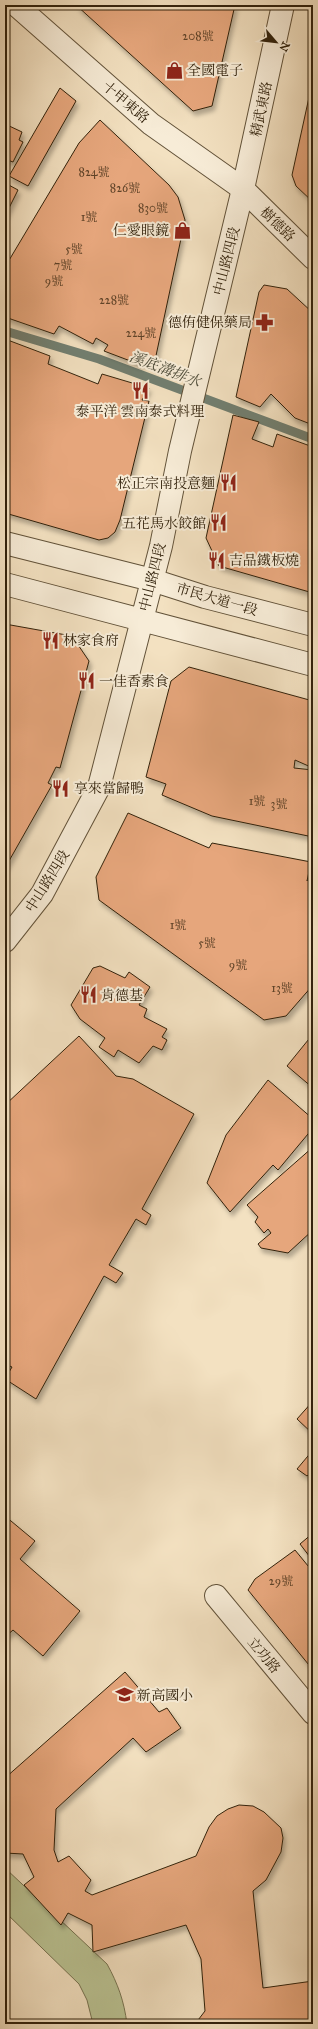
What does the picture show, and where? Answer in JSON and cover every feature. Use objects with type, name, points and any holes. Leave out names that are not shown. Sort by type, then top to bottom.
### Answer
[{"type":"street","name":"十甲東路","points":[[16,5],[151,124],[243,190]]},
{"type":"street","name":"精武東路","points":[[243,190],[283,5]]},
{"type":"street","name":"樹德路","points":[[243,190],[313,258]]},
{"type":"street","name":"中山路四段","points":[[5,941],[42,894],[72,842],[99,787],[152,580],[180,451],[243,190]]},
{"type":"street","name":"市民大道一段","points":[[5,542],[152,580],[206,597],[313,625]]},
{"type":"street","points":[[5,584],[313,665]]},
{"type":"street","name":"立功路","points":[[216,1596],[313,1713]]},
{"type":"green space","points":[[5,1868],[107,1964],[120,1993],[127,2024],[93,2024],[87,2000],[79,1984],[5,1912]]},
{"type":"building","points":[[76,5],[235,5],[212,106],[193,111]]},
{"type":"building","points":[[313,79],[313,202],[296,186],[292,175]]},
{"type":"building","points":[[60,88],[76,101],[28,186],[9,176]]},
{"type":"building","points":[[100,120],[169,185],[178,197],[185,220],[154,365],[142,360],[141,365],[104,351],[108,345],[96,338],[93,344],[59,326],[54,334],[5,317],[5,267],[79,143]]},
{"type":"building","points":[[5,124],[22,132],[19,140],[23,142],[13,162],[5,159]]},
{"type":"building","points":[[5,183],[18,190],[5,216]]},
{"type":"building","points":[[264,285],[287,289],[313,313],[313,425],[295,418],[271,394],[260,407],[236,397],[259,292]]},
{"type":"building","points":[[5,339],[50,356],[48,364],[98,384],[102,374],[149,388],[142,400],[149,401],[120,520],[115,532],[108,538],[99,540],[5,513]]},
{"type":"building","points":[[233,415],[259,422],[252,439],[273,447],[277,434],[313,447],[313,593],[219,566],[206,538]]},
{"type":"building","points":[[5,624],[72,636],[89,661],[60,768],[56,767],[48,783],[52,785],[5,868]]},
{"type":"building","points":[[189,667],[313,701],[310,718],[313,717],[313,768],[295,760],[294,768],[313,770],[309,788],[313,789],[313,837],[212,816],[162,795],[166,784],[146,777],[171,681]]},
{"type":"building","points":[[128,813],[209,848],[212,843],[311,862],[307,881],[313,872],[313,985],[286,1016],[264,1020],[99,900],[96,877]]},
{"type":"building","points":[[100,966],[125,978],[129,972],[150,987],[139,1005],[147,1009],[144,1017],[167,1029],[162,1037],[167,1040],[162,1050],[153,1046],[139,1063],[118,1050],[114,1057],[99,1047],[105,1038],[80,1019],[71,1005],[93,968]]},
{"type":"building","points":[[313,1034],[313,1088],[287,1066]]},
{"type":"building","points":[[79,1036],[116,1076],[133,1079],[194,1114],[142,1209],[151,1215],[146,1225],[136,1219],[109,1265],[123,1273],[116,1283],[104,1276],[36,1399],[5,1379],[12,1367],[5,1364],[5,1105]]},
{"type":"building","points":[[268,1080],[313,1119],[313,1128],[278,1170],[273,1165],[230,1212],[207,1183],[226,1135]]},
{"type":"building","points":[[313,1147],[313,1230],[288,1253],[261,1248],[258,1244],[271,1233],[268,1229],[264,1233],[255,1222],[258,1217],[247,1205]]},
{"type":"building","points":[[313,1401],[313,1434],[297,1419]]},
{"type":"building","points":[[313,1450],[313,1471],[307,1476],[297,1469]]},
{"type":"building","points":[[5,1516],[35,1541],[20,1559],[80,1611],[43,1656],[13,1630],[5,1637]]},
{"type":"building","points":[[313,1533],[313,1561],[300,1544]]},
{"type":"building","points":[[295,1550],[313,1572],[313,1670],[248,1590],[255,1579]]},
{"type":"building","points":[[125,1672],[159,1712],[167,1708],[181,1728],[146,1752],[133,1738],[56,1809],[54,1850],[58,1862],[69,1856],[91,1880],[85,1891],[92,1895],[196,1856],[209,1827],[217,1816],[228,1809],[239,1805],[253,1806],[264,1812],[281,1828],[283,1838],[281,1852],[266,1880],[253,1891],[263,1988],[313,1981],[313,2024],[195,2024],[205,2011],[201,1959],[186,1925],[93,1952],[92,1925],[68,1913],[61,1925],[24,1885],[34,1877],[23,1854],[5,1853],[5,1778]]},
{"type":"waterway","name":"溪底溝排水","points":[[5,331],[99,359],[313,439]]},
{"type":"place","name":"全國電子","points":[[174,70]]},
{"type":"place","name":"仁愛眼鏡","points":[[182,230]]},
{"type":"place","name":"德侑健保藥局","points":[[265,322]]},
{"type":"place","name":"泰平洋 雲南泰式料理","points":[[140,391]]},
{"type":"place","name":"松正宗南投意麵","points":[[228,483]]},
{"type":"place","name":"五花馬水餃館","points":[[219,523]]},
{"type":"place","name":"吉品鐵板燒","points":[[216,560]]},
{"type":"place","name":"林家食府","points":[[50,640]]},
{"type":"place","name":"一佳香素食","points":[[86,681]]},
{"type":"place","name":"享來當歸鴨","points":[[61,788]]},
{"type":"place","name":"肯德基","points":[[88,995]]},
{"type":"place","name":"新高國小","points":[[124,1695]]}]
